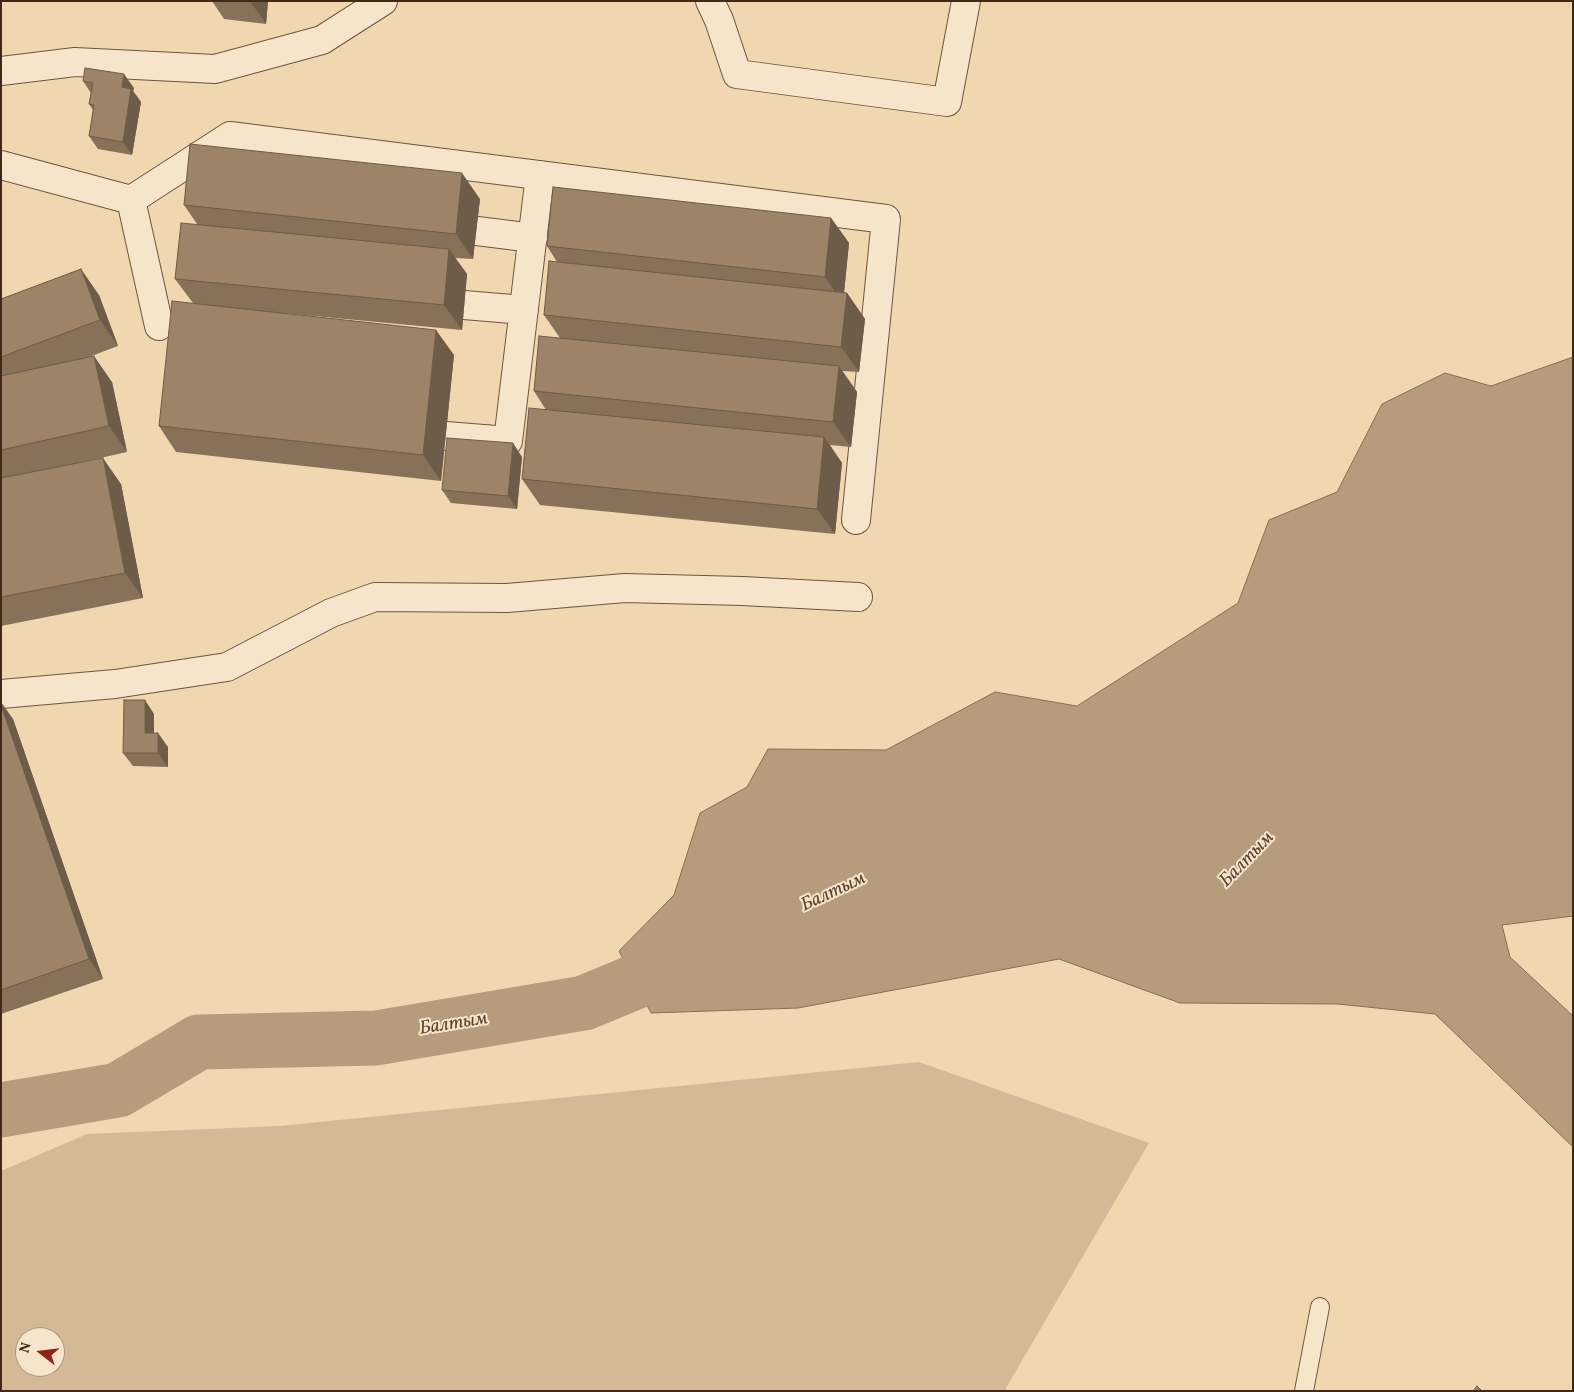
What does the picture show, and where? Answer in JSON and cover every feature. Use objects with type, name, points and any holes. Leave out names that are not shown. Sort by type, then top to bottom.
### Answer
[{"type":"street","points":[[1,71],[75,62],[215,69],[322,40],[383,1]]},
{"type":"street","points":[[710,1],[719,20],[737,74],[947,102],[966,1]]},
{"type":"street","points":[[1,165],[131,200],[230,136],[886,219],[856,520]]},
{"type":"street","points":[[446,436],[508,441],[540,175]]},
{"type":"street","points":[[131,200],[160,326]]},
{"type":"street","points":[[477,232],[533,238]]},
{"type":"street","points":[[464,305],[524,310]]},
{"type":"street","points":[[1,694],[115,684],[227,667],[331,613],[375,597],[507,598],[625,588],[858,597]]},
{"type":"lane","points":[[1304,1391],[1320,1307]]},
{"type":"shaded area","points":[[919,1062],[1149,1143],[1006,1391],[1,1391],[1,1171],[87,1134],[279,1126]]},
{"type":"water","points":[[1573,357],[1573,916],[1502,925],[1510,957],[1573,1016],[1573,1147],[1435,1014],[1338,1004],[1180,1003],[1059,959],[798,1008],[651,1013],[619,951],[674,895],[700,813],[747,787],[768,749],[886,750],[995,692],[1077,706],[1238,603],[1269,520],[1337,492],[1382,404],[1445,373],[1491,386]]},
{"type":"building","points":[[85,68],[124,74],[122,87],[131,89],[123,142],[89,136],[94,105],[89,104],[93,83],[83,81]]},
{"type":"building","points":[[190,144],[462,173],[456,234],[184,205]]},
{"type":"building","points":[[553,187],[831,218],[825,277],[547,246]]},
{"type":"building","points":[[181,223],[449,249],[444,305],[175,279]]},
{"type":"building","points":[[549,261],[847,293],[841,347],[544,315]]},
{"type":"building","points":[[81,269],[100,320],[1,357],[1,299]]},
{"type":"building","points":[[172,301],[436,330],[423,455],[159,426]]},
{"type":"building","points":[[539,336],[839,366],[833,422],[534,391]]},
{"type":"building","points":[[94,356],[109,426],[1,450],[1,376]]},
{"type":"building","points":[[529,408],[824,437],[817,509],[522,479]]},
{"type":"building","points":[[447,438],[513,443],[508,496],[442,490]]},
{"type":"building","points":[[103,458],[125,573],[1,597],[1,478]]},
{"type":"building","points":[[124,700],[145,700],[145,733],[158,733],[158,753],[123,753]]},
{"type":"building","points":[[1,705],[89,959],[1,990]]},
{"type":"building","points":[[1477,1386],[1482,1391],[1473,1391]]},
{"type":"waterway","name":"Балтым","points":[[1,1110],[118,1090],[199,1042],[376,1038],[584,1003],[705,953]]}]
